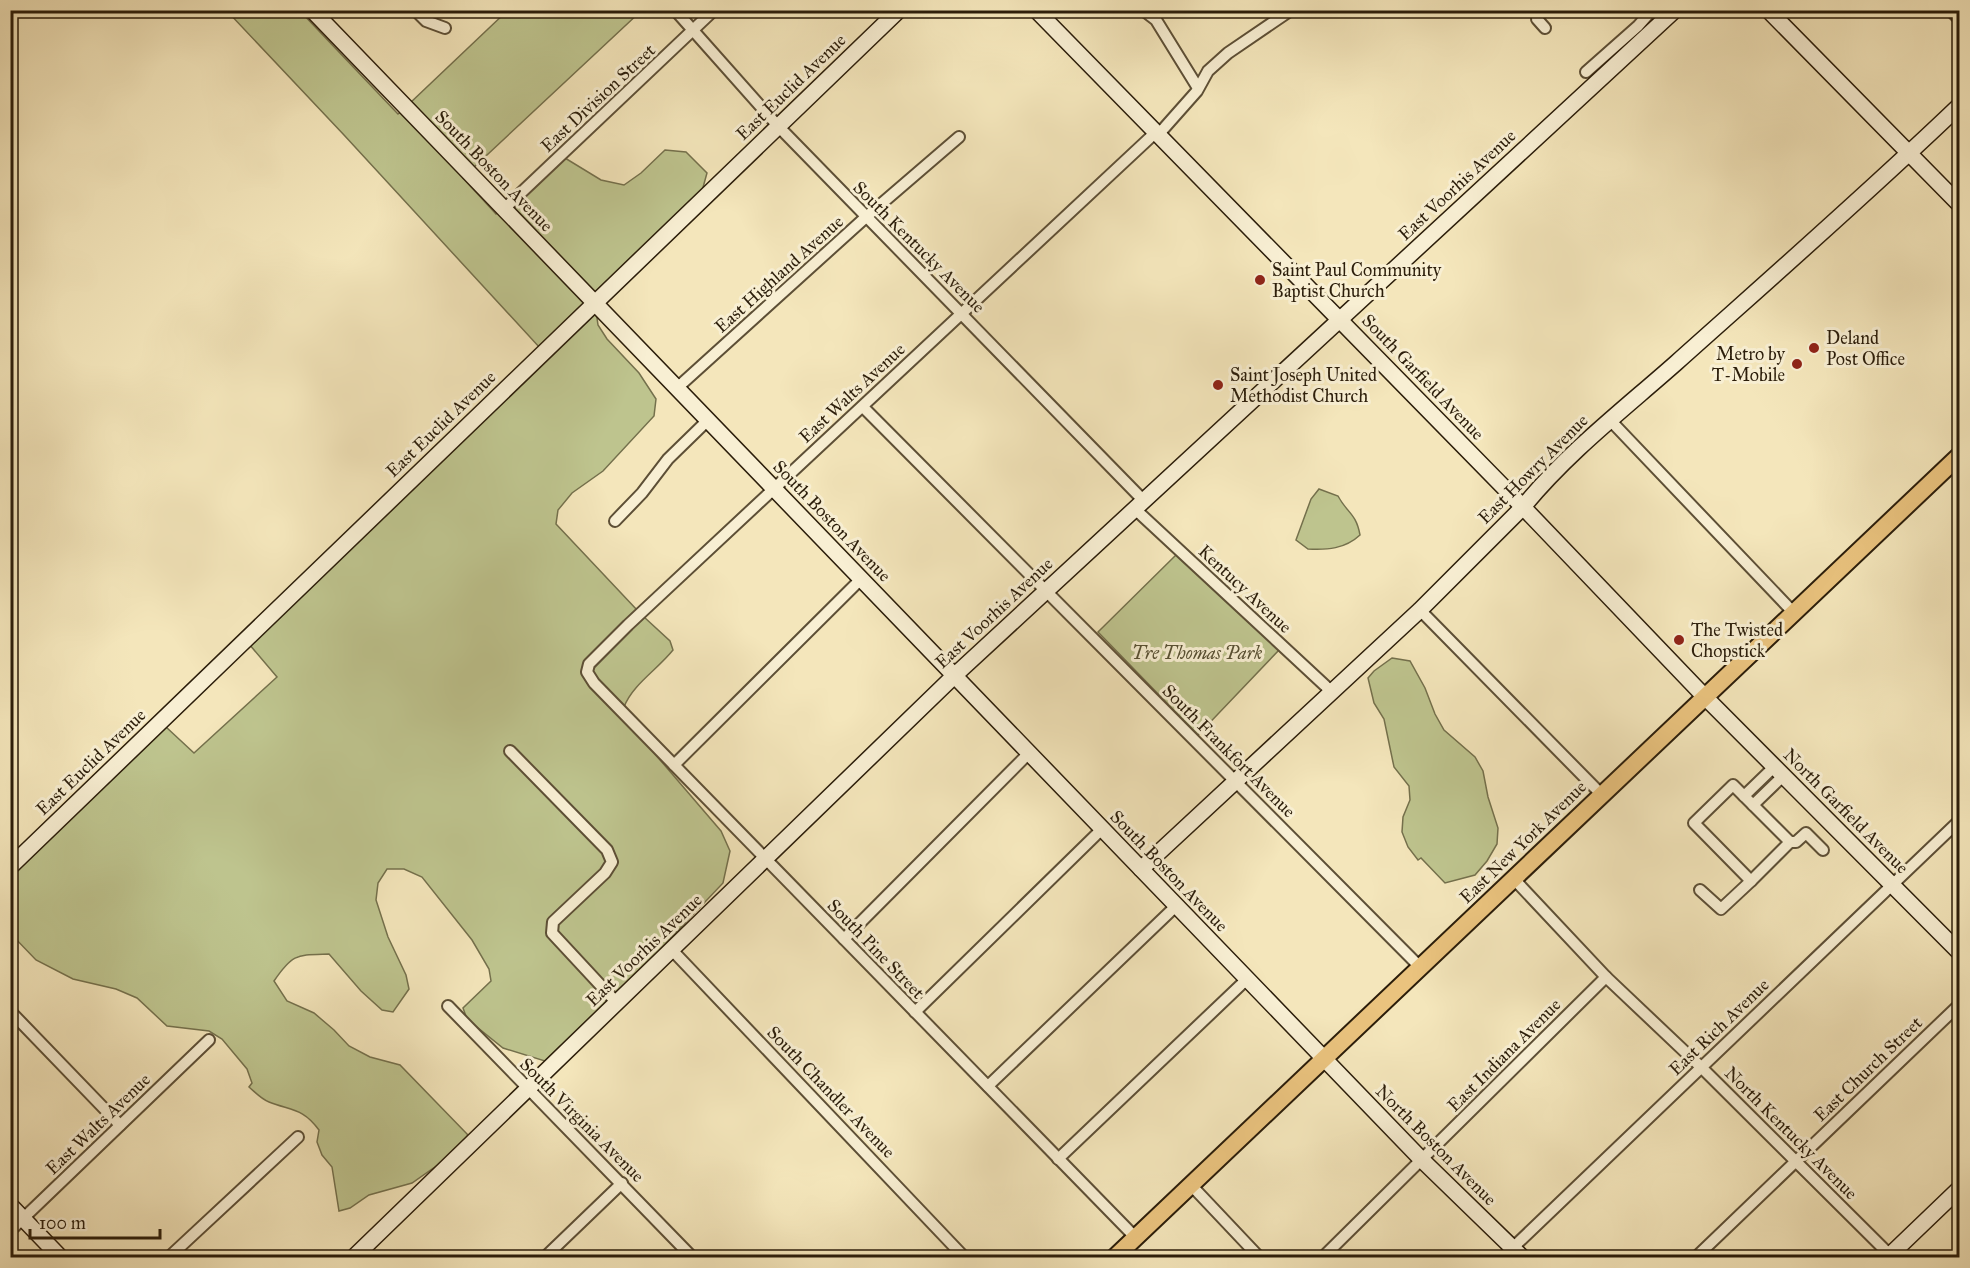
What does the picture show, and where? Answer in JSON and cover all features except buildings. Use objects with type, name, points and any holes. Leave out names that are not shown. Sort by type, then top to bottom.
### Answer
[{"type":"main road","name":"East New York Avenue","points":[[1114,1257],[1959,455]]},
{"type":"street","name":"South Boston Avenue","points":[[312,10],[1324,1058]]},
{"type":"street","points":[[415,10],[426,21],[445,28]]},
{"type":"street","name":"South Kentucky Avenue","points":[[675,10],[778,126],[962,314],[1139,505]]},
{"type":"street","name":"East Division Street","points":[[504,209],[714,10]]},
{"type":"street","name":"East Euclid Avenue","points":[[10,867],[899,10]]},
{"type":"street","name":"South Garfield Avenue","points":[[1036,10],[1523,507],[1704,696]]},
{"type":"street","points":[[1143,10],[1156,20],[1198,88]]},
{"type":"street","name":"East Walts Avenue","points":[[594,683],[587,672],[589,663],[1156,134],[1198,88],[1208,71],[1228,53],[1291,10]]},
{"type":"street","points":[[1538,10],[1537,20],[1545,28]]},
{"type":"street","points":[[1586,72],[1638,26],[1652,10]]},
{"type":"street","name":"East Voorhis Avenue","points":[[353,1257],[954,676],[1675,10]]},
{"type":"street","points":[[1768,10],[1959,205]]},
{"type":"street","points":[[1950,10],[1959,20]]},
{"type":"street","name":"East Howry Avenue","points":[[1141,869],[1420,610],[1523,507],[1538,488],[1610,420],[1909,154],[1959,105]]},
{"type":"street","name":"East Highland Avenue","points":[[677,388],[866,217],[959,137]]},
{"type":"street","name":"South Frankfort Avenue","points":[[863,406],[1420,966]]},
{"type":"street","points":[[615,521],[642,493],[668,459],[708,420]]},
{"type":"street","points":[[1610,420],[1793,612]]},
{"type":"street","name":"Kentucy Avenue","points":[[1139,505],[1332,692]]},
{"type":"street","points":[[674,765],[861,579]]},
{"type":"street","points":[[1420,610],[1601,795]]},
{"type":"street","name":"South Pine Street","points":[[594,683],[1135,1237]]},
{"type":"street","name":"North Garfield Avenue","points":[[1704,696],[1959,953]]},
{"type":"street","points":[[510,751],[607,850],[612,862],[605,873],[553,922],[552,933],[617,1003]]},
{"type":"street","points":[[844,939],[1029,753]]},
{"type":"street","points":[[1744,796],[1778,771]]},
{"type":"street","points":[[1753,805],[1778,771]]},
{"type":"street","points":[[1751,881],[1694,823],[1733,785],[1790,842],[1796,842],[1806,833],[1823,850]]},
{"type":"street","name":"East Rich Avenue","points":[[1512,1254],[1701,1067],[1959,820]]},
{"type":"street","points":[[915,1012],[1102,829]]},
{"type":"street","points":[[1700,890],[1720,909],[1790,842]]},
{"type":"street","name":"North Kentucky Avenue","points":[[1513,878],[1606,976],[1701,1067],[1890,1257]]},
{"type":"street","points":[[988,1086],[1176,906]]},
{"type":"street","name":"South Chandler Avenue","points":[[672,950],[965,1257]]},
{"type":"street","name":"East Indiana Avenue","points":[[1322,1257],[1606,976]]},
{"type":"street","points":[[1058,1159],[1248,979]]},
{"type":"street","name":"East Church Street","points":[[1695,1257],[1959,1004]]},
{"type":"street","name":"South Virginia Avenue","points":[[448,1006],[693,1257]]},
{"type":"street","points":[[10,1011],[120,1125]]},
{"type":"street","name":"East Walts Avenue","points":[[10,1231],[208,1040]]},
{"type":"street","name":"North Boston Avenue","points":[[1324,1058],[1512,1254]]},
{"type":"street","points":[[168,1257],[298,1137]]},
{"type":"street","points":[[544,1257],[622,1183]]},
{"type":"street","points":[[1191,1185],[1260,1257]]},
{"type":"street","points":[[1890,1257],[1959,1188]]},
{"type":"street","points":[[10,1205],[62,1257]]},
{"type":"green space","points":[[227,11],[300,11],[398,114],[402,111],[465,176],[463,178],[496,214],[500,211],[587,302],[540,348]]},
{"type":"green space","points":[[507,11],[641,11],[472,169],[409,104]]},
{"type":"green space","points":[[665,150],[686,152],[707,173],[702,191],[594,296],[511,210],[565,158],[601,180],[624,185],[641,173]]},
{"type":"green space","points":[[596,311],[598,325],[607,339],[639,373],[656,399],[654,416],[603,471],[572,493],[558,510],[556,524],[637,610],[586,660],[583,666],[584,674],[587,683],[643,740],[721,831],[730,851],[723,883],[599,1014],[548,1062],[503,1048],[467,1019],[463,1008],[491,981],[489,969],[472,940],[422,877],[404,869],[387,869],[378,883],[376,900],[388,937],[406,975],[409,989],[393,1012],[382,1010],[361,991],[329,954],[297,957],[286,965],[274,981],[287,1001],[314,1013],[349,1046],[370,1057],[400,1065],[468,1135],[452,1155],[412,1183],[369,1195],[350,1208],[339,1211],[332,1167],[322,1155],[317,1142],[319,1130],[313,1123],[302,1114],[263,1099],[249,1087],[252,1083],[247,1069],[222,1039],[209,1031],[167,1026],[137,998],[116,989],[73,979],[36,960],[11,934],[11,874],[166,727],[194,753],[277,677],[249,644]]},
{"type":"green space","points":[[1319,489],[1338,496],[1354,517],[1360,535],[1354,540],[1336,548],[1308,549],[1296,540],[1311,499]]},
{"type":"green space","name":"Tre Thomas Park","points":[[1177,554],[1279,650],[1198,735],[1098,632]]},
{"type":"green space","points":[[644,617],[670,641],[673,650],[639,684],[624,707],[594,677],[592,670]]},
{"type":"green space","points":[[1392,658],[1410,661],[1444,730],[1475,757],[1483,771],[1498,828],[1497,844],[1475,875],[1445,883],[1421,858],[1418,860],[1408,847],[1402,832],[1403,817],[1410,800],[1409,786],[1394,767],[1384,719],[1374,703],[1368,678]]},
{"type":"place","name":"Saint Paul Community Baptist Church","points":[[1260,280]]},
{"type":"place","name":"Deland Post Office","points":[[1814,348]]},
{"type":"place","name":"Metro by T-Mobile","points":[[1797,364]]},
{"type":"place","name":"Saint Joseph United Methodist Church","points":[[1218,385]]},
{"type":"place","name":"The Twisted Chopstick","points":[[1679,640]]}]
